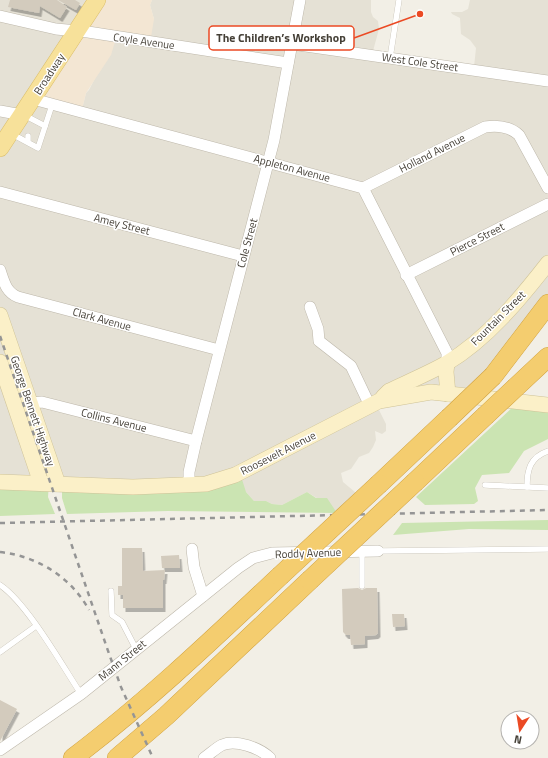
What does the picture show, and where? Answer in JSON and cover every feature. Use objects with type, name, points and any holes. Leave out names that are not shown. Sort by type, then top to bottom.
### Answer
[{"type":"highway","points":[[493,376],[548,304]]},
{"type":"highway","points":[[73,758],[170,679],[548,325]]},
{"type":"highway","points":[[117,758],[172,710],[548,357]]},
{"type":"highway","points":[[516,387],[548,370]]},
{"type":"main road","name":"Broadway","points":[[0,148],[10,133],[34,124],[33,99],[97,0]]},
{"type":"street","name":"Cole Street","points":[[189,485],[189,472],[196,441],[274,140],[300,0]]},
{"type":"street","name":"Coyle Avenue","points":[[0,16],[56,30],[77,31],[288,63]]},
{"type":"street","name":"West Cole Street","points":[[292,44],[548,81]]},
{"type":"street","name":"Appleton Avenue","points":[[33,99],[363,188]]},
{"type":"street","points":[[0,111],[34,124]]},
{"type":"street","name":"Holland Avenue","points":[[363,188],[485,127],[503,127],[514,130],[520,135],[548,188]]},
{"type":"street","points":[[363,188],[447,353],[446,372],[448,394]]},
{"type":"street","name":"Amey Street","points":[[0,192],[243,256]]},
{"type":"street","name":"Pierce Street","points":[[406,275],[548,204]]},
{"type":"street","name":"Fountain Street","points":[[374,403],[390,391],[447,363],[488,331],[525,292],[548,263]]},
{"type":"street","name":"Clark Avenue","points":[[0,270],[6,288],[11,294],[18,298],[219,350]]},
{"type":"street","points":[[310,307],[318,329],[319,341],[351,366],[374,403]]},
{"type":"street","name":"George Bennett Highway","points":[[0,315],[58,484]]},
{"type":"street","name":"George Bennett Highway","points":[[0,362],[41,483]]},
{"type":"street","name":"Roosevelt Avenue","points":[[0,482],[133,487],[189,485],[213,482],[235,475],[374,403],[414,394],[431,392],[548,405]]},
{"type":"street","name":"Collins Avenue","points":[[31,403],[42,402],[196,441]]},
{"type":"street","points":[[192,549],[194,567],[203,596]]},
{"type":"street","name":"Roddy Avenue","points":[[203,596],[243,564],[262,555],[284,552],[378,551]]},
{"type":"street","name":"Mann Street","points":[[0,750],[81,694],[203,596]]},
{"type":"street","points":[[204,758],[223,745],[235,743],[256,748],[270,758]]},
{"type":"lane","points":[[390,58],[399,0]]},
{"type":"lane","points":[[10,133],[29,139],[38,148],[52,105]]},
{"type":"lane","points":[[34,124],[45,126]]},
{"type":"lane","points":[[527,487],[530,465],[536,457],[548,451]]},
{"type":"lane","points":[[486,485],[548,488]]},
{"type":"lane","points":[[378,551],[548,549]]},
{"type":"lane","points":[[362,551],[362,586]]},
{"type":"lane","points":[[0,585],[10,593],[36,626],[81,694]]},
{"type":"lane","points":[[111,592],[112,615],[122,622],[136,649]]},
{"type":"lane","points":[[0,652],[36,626]]},
{"type":"shaded area","points":[[0,0],[96,0],[82,109],[86,93],[89,90],[117,35],[154,19],[150,5],[152,0],[371,0],[371,12],[373,17],[378,21],[379,29],[373,51],[474,67],[476,48],[470,40],[461,34],[460,18],[451,12],[462,12],[468,9],[470,0],[548,0],[548,302],[473,393],[374,400],[386,424],[386,431],[382,434],[375,431],[376,440],[369,453],[359,457],[351,469],[341,473],[343,482],[361,497],[337,513],[333,508],[307,492],[282,505],[272,504],[266,501],[254,501],[246,492],[187,482],[0,479]]},
{"type":"shaded area","points":[[96,0],[152,0],[150,5],[154,19],[151,37],[117,35],[111,55],[86,93],[82,109],[36,98]]},
{"type":"green space","points":[[548,402],[548,439],[524,451],[509,473],[482,475],[475,488],[478,501],[474,504],[425,505],[416,497],[515,405]]},
{"type":"green space","points":[[239,470],[246,492],[254,501],[266,501],[272,504],[282,505],[307,492],[316,498],[327,498],[337,513],[168,511],[67,514],[62,498],[62,482],[187,482]]},
{"type":"green space","points":[[0,479],[49,483],[48,497],[55,514],[0,516]]},
{"type":"green space","points":[[548,520],[548,530],[469,529],[393,535],[402,523]]},
{"type":"building","points":[[10,0],[57,0],[67,7],[60,18],[40,6],[39,13],[8,7]]},
{"type":"building","points":[[58,0],[75,0],[80,3],[76,10]]},
{"type":"building","points":[[122,548],[142,548],[143,571],[165,570],[163,580],[163,608],[123,608],[123,595],[118,595],[118,586],[122,586]]},
{"type":"building","points":[[179,555],[180,568],[162,568],[161,556]]},
{"type":"building","points":[[358,588],[362,590],[366,588],[377,588],[378,633],[376,635],[365,636],[365,644],[351,645],[350,635],[346,635],[343,632],[342,589]]},
{"type":"building","points":[[392,614],[404,614],[405,626],[393,627]]},
{"type":"building","points":[[0,700],[17,709],[0,741]]},
{"type":"railway","points":[[0,336],[121,687],[153,758]]},
{"type":"railway","points":[[0,523],[548,510]]},
{"type":"railway","points":[[0,552],[27,558],[52,570],[73,588],[82,598],[89,610]]},
{"type":"place","name":"The Children’s Workshop","points":[[420,14]]}]
